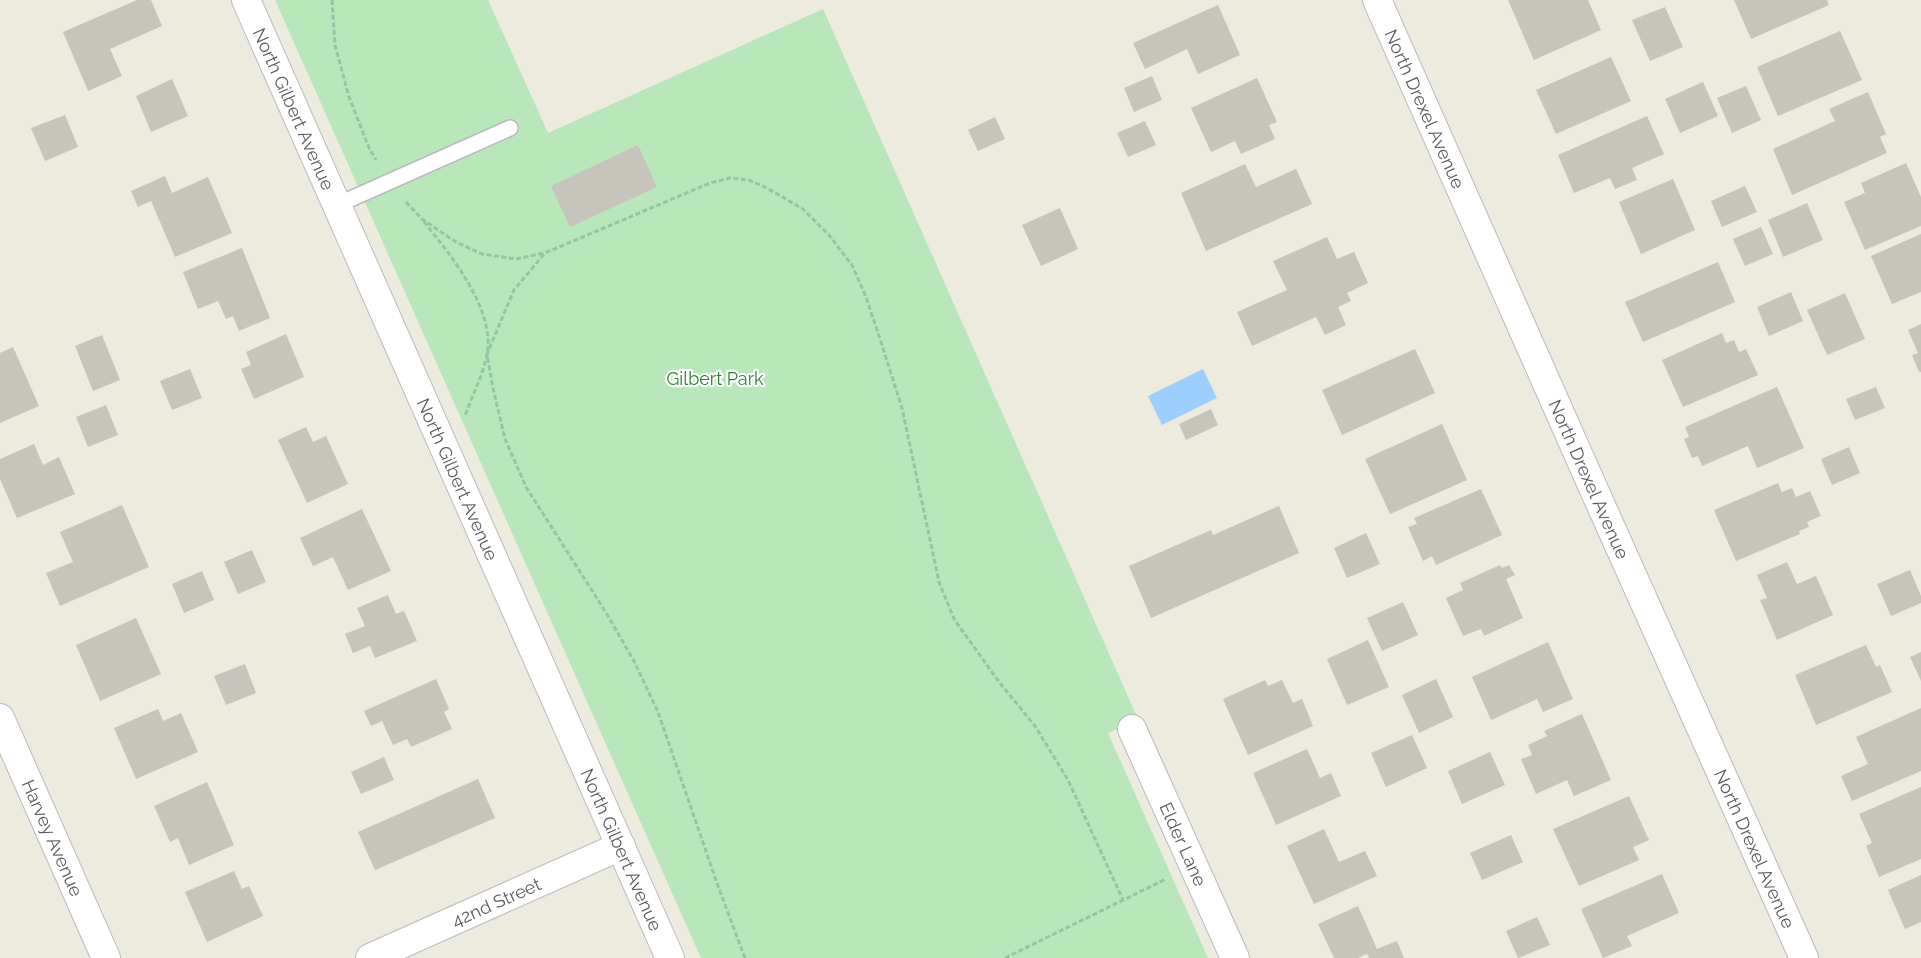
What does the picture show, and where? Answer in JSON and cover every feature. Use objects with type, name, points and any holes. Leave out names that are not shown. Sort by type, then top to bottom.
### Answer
[{"type":"street","name":"North Gilbert Avenue","points":[[246,0],[670,958]]},
{"type":"street","name":"North Drexel Avenue","points":[[1377,0],[1804,958]]},
{"type":"street","name":"Harvey Avenue","points":[[0,718],[106,958]]},
{"type":"street","name":"Elder Lane","points":[[1132,729],[1235,958]]},
{"type":"street","name":"42nd Street","points":[[370,958],[621,846]]},
{"type":"lane","points":[[337,206],[510,128]]},
{"type":"path","points":[[450,460],[487,354],[514,290],[545,252],[710,183],[730,178],[749,180],[803,209],[829,235],[852,265],[866,297],[902,408],[938,582],[954,619],[999,682],[1035,726],[1068,780],[1123,900]]},
{"type":"path","points":[[422,220],[449,252],[469,283],[480,308],[486,327],[487,354],[505,439],[526,487],[610,620],[634,661],[658,712],[744,958]]},
{"type":"path","points":[[1005,958],[1194,865]]},
{"type":"green space","name":"Gilbert Park","points":[[275,0],[488,0],[548,133],[823,9],[1138,719],[1108,733],[1208,958],[701,958]]},
{"type":"water","points":[[1203,369],[1217,398],[1162,425],[1148,396]]},
{"type":"building","points":[[137,0],[151,0],[162,26],[110,49],[122,76],[88,91],[63,32]]},
{"type":"building","points":[[1508,0],[1588,0],[1601,30],[1534,60]]},
{"type":"building","points":[[1734,0],[1827,0],[1829,5],[1751,39]]},
{"type":"building","points":[[1218,5],[1240,55],[1198,74],[1187,49],[1145,69],[1133,43]]},
{"type":"building","points":[[1665,7],[1683,47],[1650,61],[1632,20]]},
{"type":"building","points":[[1840,31],[1862,80],[1778,116],[1757,67]]},
{"type":"building","points":[[1611,57],[1631,101],[1556,134],[1536,90]]},
{"type":"building","points":[[1152,76],[1162,100],[1134,112],[1124,88]]},
{"type":"building","points":[[1257,78],[1277,122],[1269,125],[1275,139],[1241,154],[1235,141],[1211,152],[1191,108]]},
{"type":"building","points":[[172,79],[188,116],[151,132],[136,96]]},
{"type":"building","points":[[1703,82],[1718,116],[1680,133],[1665,99]]},
{"type":"building","points":[[1746,86],[1761,120],[1732,133],[1717,98]]},
{"type":"building","points":[[1868,92],[1886,134],[1880,137],[1887,153],[1792,195],[1773,149],[1835,121],[1829,109]]},
{"type":"building","points":[[65,115],[78,147],[45,161],[31,128]]},
{"type":"building","points":[[1647,116],[1664,154],[1632,168],[1637,180],[1615,189],[1610,178],[1574,193],[1558,155]]},
{"type":"building","points":[[995,117],[1005,139],[978,151],[968,130]]},
{"type":"building","points":[[1145,121],[1156,145],[1128,157],[1117,133]]},
{"type":"building","points":[[638,145],[657,187],[570,227],[551,186]]},
{"type":"building","points":[[1906,163],[1921,197],[1921,226],[1865,250],[1844,202],[1865,193],[1861,183]]},
{"type":"building","points":[[1245,164],[1256,187],[1296,169],[1312,204],[1206,251],[1181,193]]},
{"type":"building","points":[[165,176],[172,193],[208,177],[232,233],[175,257],[151,201],[138,207],[131,191]]},
{"type":"building","points":[[1673,179],[1695,230],[1641,254],[1619,202]]},
{"type":"building","points":[[1745,186],[1757,212],[1722,227],[1711,201]]},
{"type":"building","points":[[1807,203],[1823,240],[1783,257],[1768,220]]},
{"type":"building","points":[[1060,208],[1078,249],[1041,266],[1022,225]]},
{"type":"building","points":[[1761,227],[1773,254],[1745,266],[1733,239]]},
{"type":"building","points":[[1921,234],[1921,292],[1892,304],[1871,256]]},
{"type":"building","points":[[1327,237],[1337,259],[1354,252],[1368,283],[1347,293],[1351,301],[1338,307],[1346,325],[1325,335],[1316,317],[1252,346],[1237,312],[1287,290],[1273,261]]},
{"type":"building","points":[[242,248],[270,318],[239,331],[233,316],[226,319],[218,301],[198,309],[183,272]]},
{"type":"building","points":[[1718,262],[1735,302],[1643,342],[1625,302]]},
{"type":"building","points":[[1791,292],[1803,321],[1769,336],[1757,307]]},
{"type":"building","points":[[1845,293],[1865,339],[1827,355],[1807,310]]},
{"type":"building","points":[[1921,324],[1921,372],[1919,372],[1912,355],[1918,353],[1908,330]]},
{"type":"building","points":[[1722,333],[1726,343],[1734,340],[1739,352],[1746,349],[1758,375],[1683,407],[1662,360]]},
{"type":"building","points":[[286,334],[304,377],[254,399],[241,369],[251,365],[246,352]]},
{"type":"building","points":[[102,335],[120,380],[93,391],[75,346]]},
{"type":"building","points":[[13,347],[39,406],[0,423],[0,353]]},
{"type":"building","points":[[1415,349],[1435,393],[1342,435],[1322,390]]},
{"type":"building","points":[[190,369],[202,398],[172,410],[160,381]]},
{"type":"building","points":[[1777,387],[1804,448],[1757,468],[1748,446],[1702,466],[1698,456],[1692,458],[1684,439],[1689,437],[1685,427]]},
{"type":"building","points":[[1876,387],[1885,408],[1855,420],[1846,399]]},
{"type":"building","points":[[106,405],[118,435],[88,447],[76,417]]},
{"type":"building","points":[[1211,409],[1218,425],[1186,440],[1179,424]]},
{"type":"building","points":[[1442,424],[1467,480],[1390,514],[1365,459]]},
{"type":"building","points":[[306,427],[313,442],[326,436],[348,484],[307,503],[278,440]]},
{"type":"building","points":[[34,444],[43,465],[59,457],[75,494],[17,518],[0,479],[0,459]]},
{"type":"building","points":[[1849,447],[1860,473],[1832,485],[1821,459]]},
{"type":"building","points":[[1778,483],[1782,492],[1792,488],[1796,497],[1810,491],[1821,516],[1807,522],[1809,527],[1799,531],[1800,534],[1736,561],[1714,510]]},
{"type":"building","points":[[1481,489],[1502,535],[1436,565],[1432,556],[1423,561],[1408,527],[1417,524],[1414,518]]},
{"type":"building","points":[[122,505],[149,567],[60,606],[46,573],[73,562],[60,532]]},
{"type":"building","points":[[1279,506],[1299,553],[1151,618],[1129,566],[1211,530],[1213,535]]},
{"type":"building","points":[[362,509],[391,571],[348,590],[333,557],[313,566],[300,538]]},
{"type":"building","points":[[1366,533],[1380,564],[1347,578],[1334,548]]},
{"type":"building","points":[[252,550],[266,582],[238,594],[224,562]]},
{"type":"building","points":[[1787,562],[1797,584],[1816,576],[1833,615],[1777,640],[1760,600],[1767,598],[1757,575]]},
{"type":"building","points":[[1500,565],[1502,568],[1509,565],[1515,575],[1506,579],[1523,618],[1484,636],[1481,629],[1463,636],[1446,598],[1463,590],[1460,583]]},
{"type":"building","points":[[1910,570],[1921,596],[1921,603],[1891,616],[1877,584]]},
{"type":"building","points":[[202,571],[214,600],[184,613],[172,584]]},
{"type":"building","points":[[388,595],[396,614],[404,611],[417,641],[375,658],[370,646],[353,653],[345,634],[365,626],[357,608]]},
{"type":"building","points":[[1403,602],[1418,635],[1382,651],[1367,618]]},
{"type":"building","points":[[136,618],[161,674],[100,701],[76,645]]},
{"type":"building","points":[[1368,640],[1389,687],[1347,705],[1327,659]]},
{"type":"building","points":[[1548,642],[1573,699],[1543,712],[1537,699],[1491,720],[1472,677]]},
{"type":"building","points":[[1866,645],[1876,667],[1880,665],[1892,692],[1816,725],[1795,675]]},
{"type":"building","points":[[1921,652],[1921,681],[1910,657]]},
{"type":"building","points":[[245,664],[256,693],[226,705],[214,676]]},
{"type":"building","points":[[436,679],[449,709],[444,712],[452,729],[411,747],[407,739],[393,745],[382,721],[371,726],[364,711]]},
{"type":"building","points":[[1436,679],[1453,717],[1419,733],[1402,695]]},
{"type":"building","points":[[1265,680],[1268,686],[1282,680],[1293,703],[1302,699],[1313,726],[1248,755],[1223,699]]},
{"type":"building","points":[[1921,708],[1921,771],[1852,801],[1841,776],[1868,764],[1856,737]]},
{"type":"building","points":[[158,709],[163,721],[181,713],[198,752],[136,779],[114,728]]},
{"type":"building","points":[[1582,714],[1611,780],[1574,796],[1567,780],[1536,794],[1521,759],[1532,755],[1528,745],[1547,736],[1544,731]]},
{"type":"building","points":[[1412,735],[1427,768],[1386,787],[1371,753]]},
{"type":"building","points":[[1307,749],[1320,778],[1331,773],[1341,796],[1276,825],[1253,773]]},
{"type":"building","points":[[1490,752],[1505,785],[1462,804],[1448,771]]},
{"type":"building","points":[[384,757],[394,780],[361,794],[351,772]]},
{"type":"building","points":[[478,779],[495,818],[375,870],[358,832]]},
{"type":"building","points":[[207,782],[234,845],[189,865],[178,838],[170,842],[154,806]]},
{"type":"building","points":[[1921,787],[1921,859],[1879,877],[1866,846],[1872,843],[1859,814]]},
{"type":"building","points":[[1629,796],[1649,840],[1633,847],[1639,860],[1579,886],[1553,829]]},
{"type":"building","points":[[1324,829],[1339,862],[1365,851],[1377,876],[1314,904],[1287,846]]},
{"type":"building","points":[[1511,835],[1523,862],[1482,880],[1470,853]]},
{"type":"building","points":[[234,871],[242,889],[249,886],[263,916],[207,942],[185,892]]},
{"type":"building","points":[[1662,874],[1679,913],[1627,936],[1632,946],[1603,958],[1581,909]]},
{"type":"building","points":[[1921,875],[1921,922],[1905,929],[1888,890]]},
{"type":"building","points":[[1358,906],[1377,949],[1397,941],[1404,958],[1369,958],[1367,954],[1358,958],[1334,958],[1318,924]]},
{"type":"building","points":[[1537,917],[1550,945],[1518,958],[1506,931]]}]
